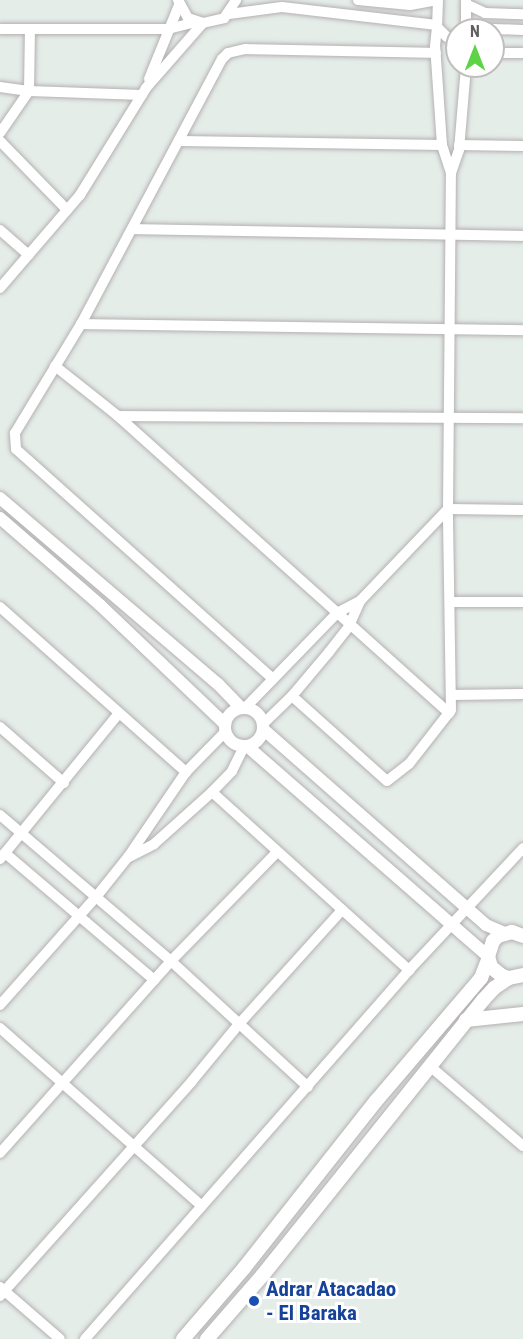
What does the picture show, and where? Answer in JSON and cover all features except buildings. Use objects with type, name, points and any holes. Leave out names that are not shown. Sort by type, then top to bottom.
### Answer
[{"type":"main road","points":[[183,1339],[244,1268],[368,1110],[481,978],[493,941],[516,931]]},
{"type":"main road","points":[[488,958],[496,973],[518,978]]},
{"type":"main road","points":[[207,1339],[262,1276],[431,1067],[466,1020],[494,988],[518,978]]},
{"type":"main road","points":[[466,1020],[523,1014]]},
{"type":"street","points":[[229,14],[236,0]]},
{"type":"street","points":[[358,0],[410,5],[438,0],[436,53],[442,145],[451,173]]},
{"type":"street","points":[[178,2],[183,12],[200,23]]},
{"type":"street","points":[[144,92],[178,2]]},
{"type":"street","points":[[466,18],[467,2],[486,13],[523,14]]},
{"type":"street","points":[[0,29],[168,29],[217,22],[229,14],[282,7],[437,26],[445,35]]},
{"type":"street","points":[[0,288],[90,180],[144,92],[200,23]]},
{"type":"street","points":[[0,134],[29,91],[30,30]]},
{"type":"street","points":[[505,30],[523,30]]},
{"type":"street","points":[[272,678],[16,449],[15,433],[81,324],[222,59],[235,50],[436,53]]},
{"type":"street","points":[[505,53],[523,53]]},
{"type":"street","points":[[292,696],[387,781],[409,764],[449,713],[452,695],[448,509],[451,418],[451,173],[459,146],[465,78]]},
{"type":"street","points":[[0,87],[29,91],[144,92]]},
{"type":"street","points":[[0,141],[67,210]]},
{"type":"street","points":[[180,141],[442,145]]},
{"type":"street","points":[[459,146],[523,146]]},
{"type":"street","points":[[133,228],[523,236]]},
{"type":"street","points":[[0,230],[29,255]]},
{"type":"street","points":[[81,324],[523,330]]},
{"type":"street","points":[[55,366],[118,416],[349,626],[449,713]]},
{"type":"street","points":[[118,416],[523,418]]},
{"type":"street","points":[[0,498],[218,684],[243,708],[259,715],[263,726],[469,908],[486,926],[516,931]]},
{"type":"street","points":[[0,1005],[129,857],[186,772],[225,728],[230,713],[243,708],[337,613],[360,601],[448,509],[523,510]]},
{"type":"street","points":[[0,518],[99,604],[225,728],[231,741],[246,746],[454,924],[488,958]]},
{"type":"street","points":[[129,857],[154,844],[232,771],[246,746],[258,740],[263,726],[292,696],[349,626],[360,601]]},
{"type":"street","points":[[451,602],[523,602]]},
{"type":"street","points":[[0,607],[186,772]]},
{"type":"street","points":[[452,695],[523,694]]},
{"type":"street","points":[[119,713],[3,856],[154,980]]},
{"type":"street","points":[[0,727],[64,783]]},
{"type":"street","points":[[212,792],[409,970]]},
{"type":"street","points":[[0,815],[171,961],[308,1087]]},
{"type":"street","points":[[85,1339],[409,970],[523,848]]},
{"type":"street","points":[[0,1154],[171,961],[277,852]]},
{"type":"street","points":[[60,1339],[2,1291],[192,1081],[239,1024],[342,910]]},
{"type":"street","points":[[0,1028],[202,1206]]},
{"type":"street","points":[[431,1067],[523,1146]]},
{"type":"place","name":"Adrar Atacadao - El Baraka","points":[[254,1301]]}]
